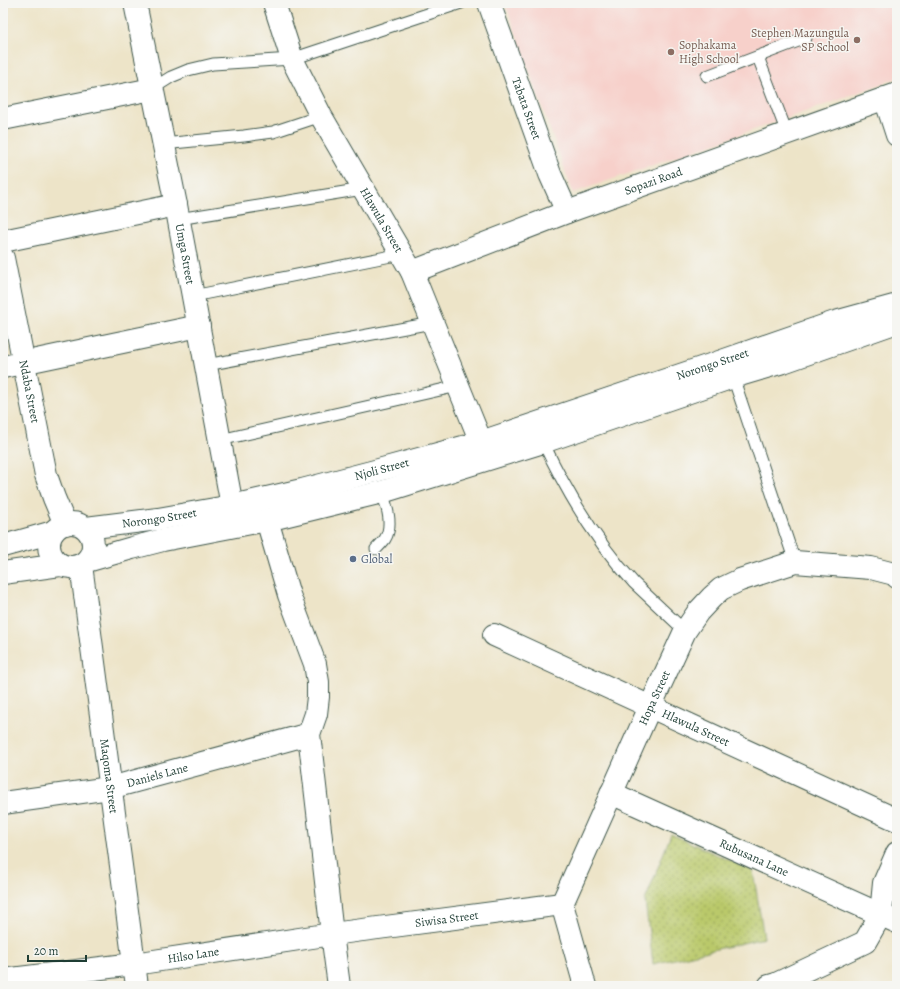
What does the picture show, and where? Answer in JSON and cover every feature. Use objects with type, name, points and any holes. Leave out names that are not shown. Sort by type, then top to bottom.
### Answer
[{"type":"street","name":"Umga Street","points":[[135,3],[199,326],[232,506]]},
{"type":"street","name":"Hlawula Street","points":[[274,3],[292,59],[321,116],[412,272],[481,442]]},
{"type":"street","name":"Tabata Street","points":[[489,3],[550,174],[567,212]]},
{"type":"street","points":[[3,119],[152,89]]},
{"type":"street","points":[[891,96],[897,135]]},
{"type":"street","name":"Sopazi Road","points":[[412,272],[567,212],[891,96]]},
{"type":"street","points":[[3,241],[177,212]]},
{"type":"street","name":"Ndaba Street","points":[[3,258],[13,365],[54,498],[59,528]]},
{"type":"street","name":"Norongo Street","points":[[529,426],[835,322],[897,305]]},
{"type":"street","name":"Norongo Street","points":[[543,442],[733,377],[783,362],[897,322]]},
{"type":"street","points":[[13,365],[199,326]]},
{"type":"street","name":"Njoli Street","points":[[232,506],[375,471],[481,442],[529,426]]},
{"type":"street","name":"Njoli Street","points":[[84,563],[163,540],[267,520],[382,492],[543,442]]},
{"type":"street","name":"Norongo Street","points":[[86,528],[158,519],[232,506]]},
{"type":"street","points":[[267,520],[289,595],[315,664],[318,682],[316,714],[309,734],[339,986]]},
{"type":"street","points":[[3,546],[59,528],[72,522],[86,528],[93,540],[94,548],[91,555],[84,563],[74,568],[60,565],[54,560],[49,550],[50,539],[59,528]]},
{"type":"street","name":"Hopa Street","points":[[562,904],[685,631],[698,612],[721,589],[740,580],[795,562],[871,568],[896,574]]},
{"type":"street","name":"Maqoma Street","points":[[84,563],[110,788],[137,986]]},
{"type":"street","points":[[3,573],[60,565]]},
{"type":"street","name":"Hlawula Street","points":[[494,635],[897,820]]},
{"type":"street","name":"Daniels Lane","points":[[3,803],[110,788],[309,734]]},
{"type":"street","name":"Rubusana Lane","points":[[611,793],[889,918]]},
{"type":"street","points":[[774,985],[865,942],[889,918],[884,883],[897,853]]},
{"type":"street","points":[[562,904],[586,986]]},
{"type":"street","name":"Siwisa Street","points":[[332,934],[562,904]]},
{"type":"street","name":"Hilso Lane","points":[[3,980],[134,964],[332,934]]},
{"type":"lane","points":[[152,89],[170,77],[188,70],[213,64],[292,59],[460,3]]},
{"type":"lane","points":[[707,76],[806,38]]},
{"type":"lane","points":[[758,57],[787,133]]},
{"type":"lane","points":[[163,144],[273,132],[321,116]]},
{"type":"lane","points":[[177,212],[363,189]]},
{"type":"lane","points":[[193,296],[401,254]]},
{"type":"lane","points":[[206,365],[432,323]]},
{"type":"lane","name":"Norongo Street","points":[[733,377],[795,562]]},
{"type":"lane","points":[[220,440],[458,386]]},
{"type":"lane","points":[[543,442],[562,480],[600,541],[634,582],[685,631]]},
{"type":"lane","points":[[375,471],[389,516],[385,539],[376,549]]},
{"type":"shaded area","name":"Sophakama High School","points":[[505,3],[897,3],[897,78],[839,100],[573,193]]},
{"type":"green space","points":[[671,834],[753,871],[764,938],[653,964],[645,901]]},
{"type":"place","name":"Stephen Mazungula SP School","points":[[857,40]]},
{"type":"place","name":"Sophakama High School","points":[[671,52]]},
{"type":"place","name":"Global","points":[[353,559]]}]
